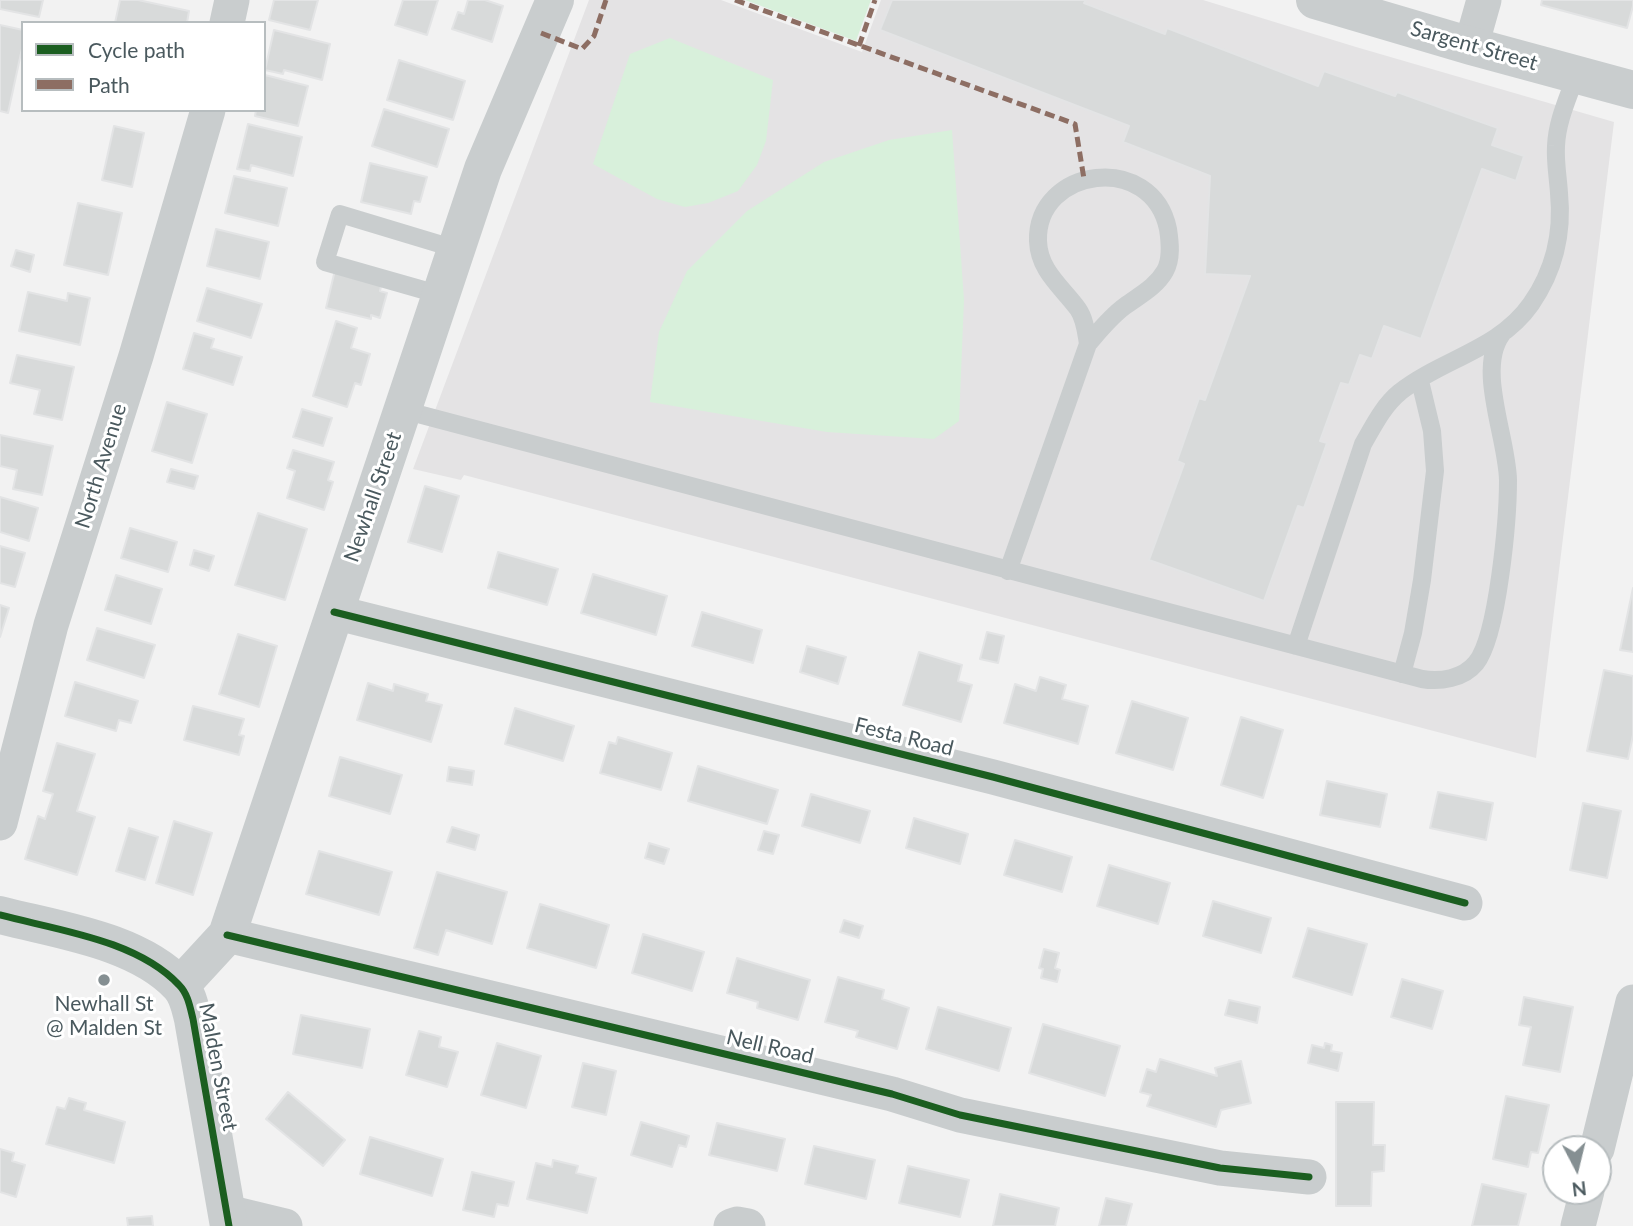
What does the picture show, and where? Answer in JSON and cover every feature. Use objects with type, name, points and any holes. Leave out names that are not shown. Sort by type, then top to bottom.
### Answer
[{"type":"street","points":[[227,21],[232,0]]},
{"type":"street","name":"Newhall Street","points":[[180,986],[227,935],[483,169],[555,0]]},
{"type":"street","name":"Sargent Street","points":[[1315,0],[1633,90]]},
{"type":"street","points":[[1471,46],[1484,0]]},
{"type":"street","name":"North Avenue","points":[[0,823],[51,625],[140,344],[207,112]]},
{"type":"street","name":"Festa Road","points":[[334,612],[992,777],[1465,903]]},
{"type":"street","name":"Malden Street","points":[[0,915],[129,951],[150,961],[180,986],[189,1002],[193,1019],[228,1219]]},
{"type":"street","name":"Nell Road","points":[[227,935],[892,1094],[960,1115],[1220,1168],[1309,1177]]},
{"type":"street","points":[[1600,1135],[1633,1002]]},
{"type":"street","points":[[1578,1226],[1583,1205]]},
{"type":"street","points":[[228,1219],[285,1226]]},
{"type":"street","points":[[731,1226],[748,1226]]},
{"type":"lane","points":[[1296,646],[1363,444],[1380,413],[1401,392],[1476,351],[1516,322],[1531,304],[1555,259],[1560,223],[1556,146],[1559,122],[1577,75]]},
{"type":"lane","points":[[1007,571],[1088,344],[1105,322],[1147,292],[1166,270],[1171,245],[1166,222],[1157,203],[1144,190],[1128,180],[1107,175],[1084,179],[1058,196],[1047,209],[1038,242],[1047,271],[1077,308],[1084,321],[1088,344]]},
{"type":"lane","points":[[440,295],[325,262],[340,214],[456,249]]},
{"type":"lane","points":[[403,410],[1402,674],[1445,681],[1475,666],[1491,631],[1501,562],[1508,479],[1490,376],[1493,350],[1502,334]]},
{"type":"lane","points":[[1402,674],[1420,593],[1435,471],[1432,431],[1420,381]]},
{"type":"shaded area","points":[[589,0],[721,0],[862,52],[881,0],[1203,0],[1614,122],[1536,758],[464,475],[461,480],[413,469]]},
{"type":"green space","points":[[745,0],[871,0],[856,41]]},
{"type":"green space","points":[[670,38],[773,80],[766,141],[757,165],[738,191],[708,203],[685,207],[657,199],[593,164],[630,54]]},
{"type":"green space","points":[[952,130],[964,300],[959,421],[934,439],[827,432],[650,402],[659,332],[687,271],[747,211],[824,162],[889,140]]},
{"type":"building","points":[[0,0],[43,0],[39,17],[0,9]]},
{"type":"building","points":[[120,0],[138,0],[189,11],[187,21],[115,21]]},
{"type":"building","points":[[274,0],[318,0],[310,30],[269,20]]},
{"type":"building","points":[[403,0],[438,0],[427,35],[395,25]]},
{"type":"building","points":[[468,0],[485,0],[503,6],[492,42],[452,29],[458,12],[464,14]]},
{"type":"building","points":[[892,0],[1086,0],[1084,3],[1165,34],[1167,28],[1318,86],[1324,71],[1395,96],[1397,92],[1498,128],[1492,145],[1524,156],[1516,181],[1482,169],[1421,339],[1384,326],[1372,359],[1360,355],[1349,385],[1341,383],[1320,441],[1327,443],[1304,508],[1298,506],[1264,601],[1149,560],[1184,464],[1177,461],[1199,398],[1205,400],[1250,276],[1205,274],[1210,176],[1123,142],[1129,126],[880,30]]},
{"type":"building","points":[[1542,0],[1633,0],[1633,6],[1627,28],[1541,5]]},
{"type":"building","points":[[0,25],[21,30],[21,53],[8,113],[0,111]]},
{"type":"building","points":[[274,30],[330,44],[322,80],[284,70],[283,74],[266,70]]},
{"type":"building","points":[[399,60],[465,81],[453,120],[387,100]]},
{"type":"building","points":[[266,75],[308,86],[298,126],[255,116],[256,112],[266,112]]},
{"type":"building","points":[[384,109],[449,129],[437,167],[372,146]]},
{"type":"building","points":[[248,124],[302,137],[293,176],[251,165],[250,171],[237,169]]},
{"type":"building","points":[[114,126],[144,133],[132,187],[102,180]]},
{"type":"building","points":[[370,163],[427,177],[420,202],[414,201],[411,214],[361,202]]},
{"type":"building","points":[[234,176],[287,188],[278,226],[225,213]]},
{"type":"building","points":[[78,203],[122,213],[108,275],[64,265]]},
{"type":"building","points":[[216,229],[269,242],[260,279],[207,266]]},
{"type":"building","points":[[16,250],[34,255],[30,272],[11,266]]},
{"type":"building","points":[[335,270],[382,282],[380,291],[387,293],[380,318],[371,315],[371,319],[326,308]]},
{"type":"building","points":[[207,288],[262,304],[251,338],[197,321]]},
{"type":"building","points":[[28,292],[67,301],[68,293],[90,298],[80,345],[19,331]]},
{"type":"building","points":[[336,321],[357,328],[351,348],[370,354],[361,385],[355,383],[347,407],[313,396]]},
{"type":"building","points":[[194,333],[214,339],[211,348],[242,357],[233,385],[183,369]]},
{"type":"building","points":[[17,355],[74,367],[62,420],[34,414],[40,390],[10,383]]},
{"type":"building","points":[[167,402],[207,414],[192,463],[152,451]]},
{"type":"building","points":[[302,409],[332,418],[323,446],[293,437]]},
{"type":"building","points":[[0,435],[53,446],[42,495],[13,489],[17,470],[0,466]]},
{"type":"building","points":[[293,450],[334,462],[328,480],[333,482],[324,510],[287,498],[295,471],[287,468]]},
{"type":"building","points":[[171,469],[198,476],[194,489],[167,482]]},
{"type":"building","points":[[425,486],[459,496],[442,552],[408,542]]},
{"type":"building","points":[[0,497],[38,508],[29,541],[0,532]]},
{"type":"building","points":[[258,513],[307,529],[285,600],[235,585]]},
{"type":"building","points":[[130,528],[177,542],[168,572],[121,558]]},
{"type":"building","points":[[0,546],[25,553],[15,587],[0,583]]},
{"type":"building","points":[[194,550],[214,556],[209,571],[190,565]]},
{"type":"building","points":[[498,552],[558,569],[547,605],[488,588]]},
{"type":"building","points":[[593,574],[667,596],[656,635],[581,613]]},
{"type":"building","points":[[116,575],[162,589],[151,624],[105,610]]},
{"type":"building","points":[[1633,588],[1633,652],[1620,650]]},
{"type":"building","points":[[0,605],[9,608],[0,637]]},
{"type":"building","points":[[702,612],[762,630],[753,663],[692,646]]},
{"type":"building","points":[[97,628],[155,645],[144,678],[87,660]]},
{"type":"building","points":[[987,632],[1004,636],[998,663],[980,659]]},
{"type":"building","points":[[238,634],[277,646],[259,707],[219,694]]},
{"type":"building","points":[[807,646],[846,657],[838,684],[800,672]]},
{"type":"building","points":[[919,652],[962,665],[958,681],[972,685],[961,722],[903,705]]},
{"type":"building","points":[[1604,670],[1633,676],[1633,735],[1628,759],[1587,751]]},
{"type":"building","points":[[1040,677],[1066,685],[1062,699],[1088,706],[1078,744],[1004,723],[1015,684],[1036,691]]},
{"type":"building","points":[[75,682],[138,701],[131,723],[119,720],[116,731],[65,716]]},
{"type":"building","points":[[368,683],[393,691],[394,684],[428,694],[426,701],[442,705],[431,742],[357,720]]},
{"type":"building","points":[[1132,701],[1188,718],[1173,770],[1116,753]]},
{"type":"building","points":[[193,706],[244,719],[239,735],[244,736],[239,755],[184,740]]},
{"type":"building","points":[[515,708],[574,726],[563,761],[505,744]]},
{"type":"building","points":[[1241,717],[1283,730],[1263,798],[1221,785]]},
{"type":"building","points":[[618,737],[672,753],[661,790],[600,773],[609,742],[616,744]]},
{"type":"building","points":[[57,743],[95,754],[77,811],[95,817],[77,875],[25,859],[38,816],[45,819],[53,794],[43,791]]},
{"type":"building","points":[[340,757],[402,775],[390,814],[329,796]]},
{"type":"building","points":[[698,766],[778,790],[767,824],[688,801]]},
{"type":"building","points":[[449,767],[474,771],[472,785],[447,781]]},
{"type":"building","points":[[1327,781],[1387,794],[1380,827],[1320,815]]},
{"type":"building","points":[[1438,792],[1493,803],[1486,840],[1430,828]]},
{"type":"building","points":[[811,794],[870,811],[860,843],[802,826]]},
{"type":"building","points":[[1583,803],[1621,811],[1607,878],[1570,870]]},
{"type":"building","points":[[914,818],[968,834],[960,864],[906,848]]},
{"type":"building","points":[[174,821],[212,833],[193,895],[156,883]]},
{"type":"building","points":[[452,827],[479,835],[475,850],[447,842]]},
{"type":"building","points":[[129,828],[158,837],[145,880],[116,871]]},
{"type":"building","points":[[764,831],[779,835],[773,854],[758,850]]},
{"type":"building","points":[[1015,840],[1072,857],[1062,892],[1004,875]]},
{"type":"building","points":[[649,843],[669,849],[664,864],[645,858]]},
{"type":"building","points":[[319,851],[392,872],[379,915],[306,894]]},
{"type":"building","points":[[1109,865],[1170,883],[1158,924],[1097,906]]},
{"type":"building","points":[[437,872],[507,892],[492,944],[446,930],[438,955],[414,948]]},
{"type":"building","points":[[1213,901],[1271,918],[1261,953],[1203,936]]},
{"type":"building","points":[[540,904],[609,925],[596,968],[527,948]]},
{"type":"building","points":[[844,920],[863,926],[859,938],[840,932]]},
{"type":"building","points":[[1308,928],[1367,944],[1352,995],[1293,977]]},
{"type":"building","points":[[643,934],[704,952],[692,991],[632,973]]},
{"type":"building","points":[[1044,949],[1059,953],[1055,968],[1060,970],[1057,982],[1041,978],[1043,969],[1039,968]]},
{"type":"building","points":[[737,958],[810,980],[798,1020],[757,1008],[758,1002],[727,993]]},
{"type":"building","points":[[838,977],[884,990],[882,999],[909,1008],[897,1049],[856,1037],[858,1031],[825,1022]]},
{"type":"building","points":[[1402,979],[1443,991],[1432,1029],[1391,1017]]},
{"type":"building","points":[[1524,997],[1573,1007],[1560,1072],[1523,1065],[1531,1027],[1519,1025]]},
{"type":"building","points":[[1229,1000],[1260,1007],[1257,1023],[1225,1015]]},
{"type":"building","points":[[938,1007],[1011,1028],[999,1071],[926,1049]]},
{"type":"building","points":[[301,1015],[370,1029],[362,1068],[293,1054]]},
{"type":"building","points":[[1043,1024],[1120,1046],[1105,1096],[1029,1073]]},
{"type":"building","points":[[419,1031],[441,1037],[439,1047],[458,1052],[447,1087],[406,1075]]},
{"type":"building","points":[[497,1043],[541,1056],[526,1108],[481,1095]]},
{"type":"building","points":[[1325,1043],[1332,1045],[1331,1051],[1342,1053],[1338,1071],[1308,1063],[1312,1045],[1324,1048]]},
{"type":"building","points":[[1160,1059],[1217,1076],[1215,1068],[1241,1061],[1251,1103],[1221,1110],[1216,1127],[1147,1106],[1151,1095],[1140,1092],[1147,1069],[1156,1072]]},
{"type":"building","points":[[583,1063],[616,1071],[606,1115],[572,1107]]},
{"type":"building","points":[[288,1092],[345,1140],[323,1166],[266,1119]]},
{"type":"building","points":[[1506,1096],[1549,1105],[1538,1153],[1531,1152],[1528,1167],[1493,1159]]},
{"type":"building","points":[[69,1098],[86,1103],[84,1110],[125,1122],[114,1163],[46,1144],[57,1107],[65,1109]]},
{"type":"building","points":[[1336,1102],[1374,1102],[1373,1145],[1385,1145],[1384,1171],[1372,1172],[1371,1206],[1336,1206]]},
{"type":"building","points":[[641,1122],[689,1136],[686,1147],[679,1145],[672,1167],[631,1155]]},
{"type":"building","points":[[717,1123],[785,1139],[777,1171],[709,1155]]},
{"type":"building","points":[[370,1137],[443,1159],[432,1196],[360,1174]]},
{"type":"building","points":[[814,1146],[875,1160],[866,1199],[805,1184]]},
{"type":"building","points":[[0,1149],[14,1153],[12,1161],[25,1165],[16,1197],[0,1192]]},
{"type":"building","points":[[553,1160],[578,1166],[576,1173],[596,1178],[587,1213],[527,1199],[536,1163],[552,1167]]},
{"type":"building","points":[[908,1166],[969,1180],[960,1217],[899,1203]]},
{"type":"building","points":[[472,1172],[514,1182],[508,1206],[497,1204],[494,1217],[463,1210]]},
{"type":"building","points":[[1482,1184],[1526,1194],[1518,1226],[1472,1226]]},
{"type":"building","points":[[1000,1194],[1059,1208],[1055,1226],[993,1226]]},
{"type":"building","points":[[1106,1198],[1132,1204],[1126,1226],[1099,1226]]},
{"type":"building","points":[[152,1216],[153,1226],[128,1226],[127,1218]]},
{"type":"marked path","points":[[541,33],[582,49],[594,36],[606,0]]},
{"type":"marked path","points":[[735,0],[1075,124],[1084,179]]},
{"type":"marked path","points":[[859,46],[875,0]]},
{"type":"cycle path","points":[[334,612],[993,777],[1465,903]]},
{"type":"cycle path","points":[[0,915],[119,947],[162,970],[182,989],[193,1019],[229,1226]]},
{"type":"cycle path","points":[[227,935],[892,1094],[960,1115],[1220,1168],[1309,1177]]},
{"type":"place","name":"Newhall St @ Malden St","points":[[104,980]]}]
